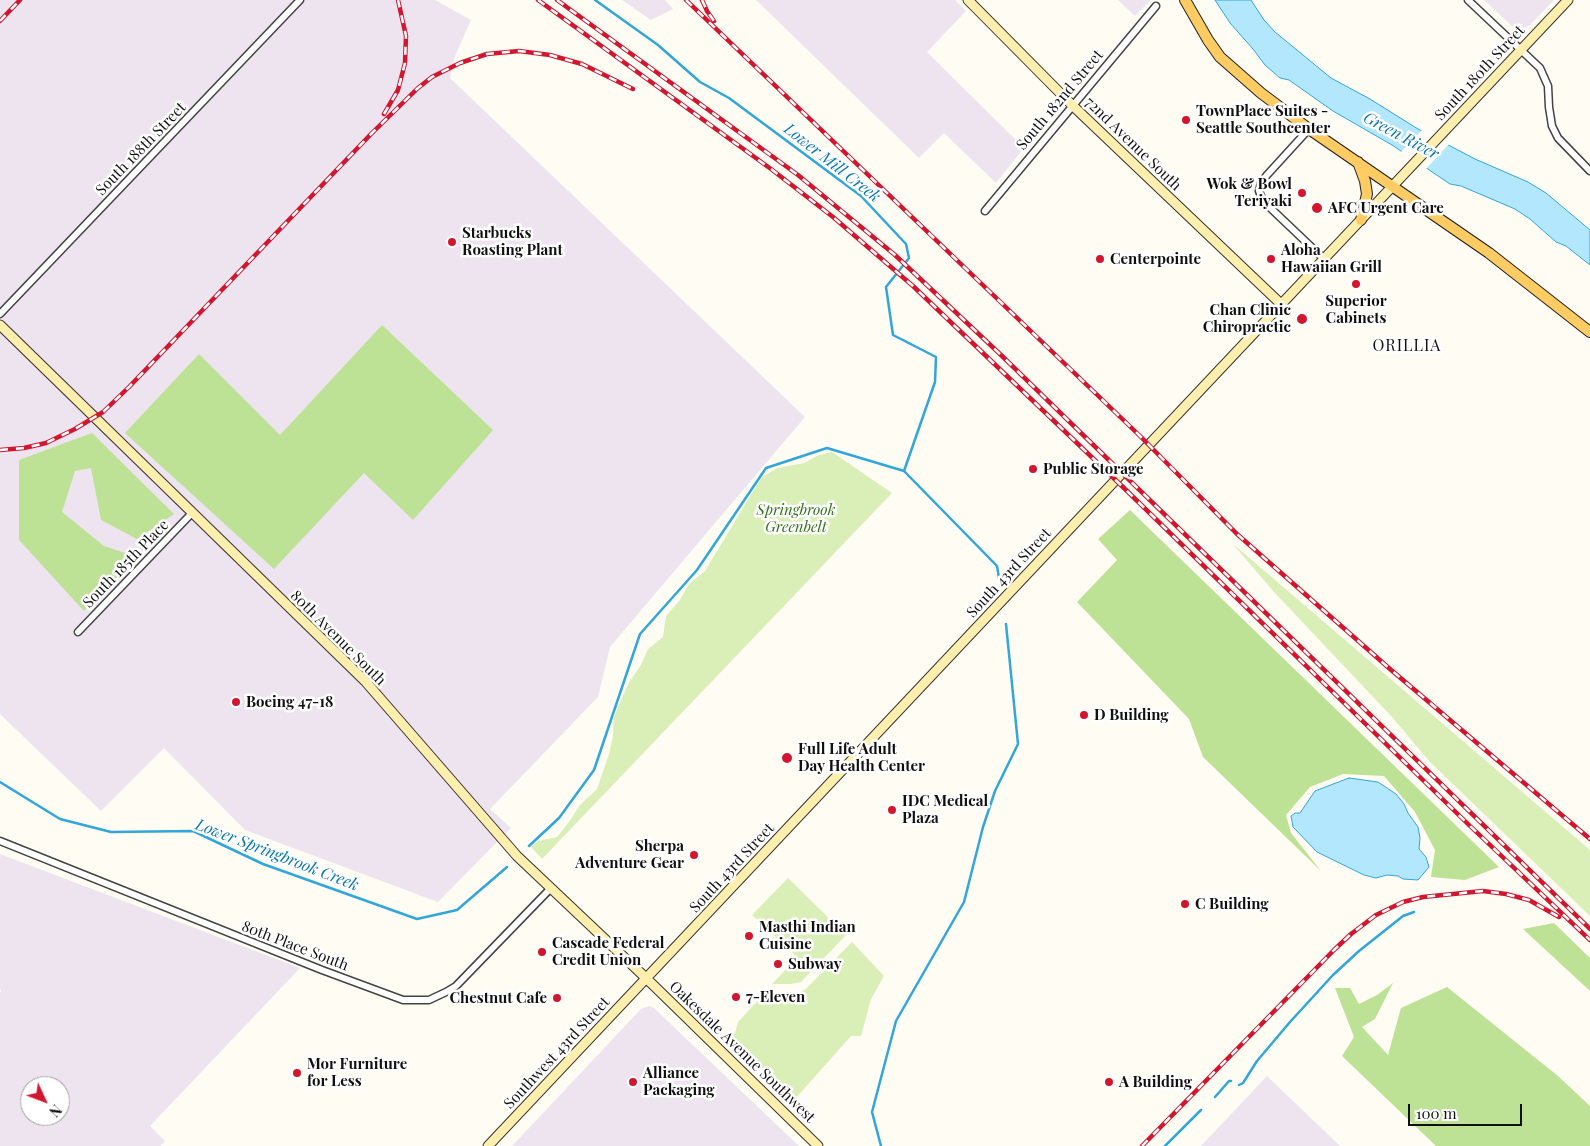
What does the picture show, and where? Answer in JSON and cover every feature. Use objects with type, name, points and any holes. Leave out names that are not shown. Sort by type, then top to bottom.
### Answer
[{"type":"main road","points":[[1185,0],[1220,57],[1261,94],[1308,130],[1357,161],[1489,253],[1590,332]]},
{"type":"main road","points":[[1357,161],[1365,182],[1367,194],[1361,220]]},
{"type":"street","name":"South 188th Street","points":[[0,314],[300,0]]},
{"type":"street","name":"72nd Avenue South","points":[[968,0],[1072,105],[1282,305]]},
{"type":"street","points":[[1468,0],[1540,68],[1546,77],[1548,86],[1552,126],[1558,138],[1590,171]]},
{"type":"street","name":"South 180th Street","points":[[1392,186],[1568,0]]},
{"type":"street","name":"South 182nd Street","points":[[985,211],[1156,6]]},
{"type":"street","points":[[1308,130],[1267,175],[1261,183],[1259,191],[1263,202],[1324,259]]},
{"type":"street","name":"South 43rd Street","points":[[647,979],[1392,186]]},
{"type":"street","name":"80th Avenue South","points":[[0,325],[365,681],[517,856],[647,979]]},
{"type":"street","name":"South 185th Place","points":[[78,632],[192,513]]},
{"type":"street","name":"80th Place South","points":[[0,841],[314,967],[403,1000],[428,1000],[456,986],[551,888]]},
{"type":"street","name":"Southwest 43rd Street","points":[[488,1146],[647,979]]},
{"type":"street","name":"Oakesdale Avenue Southwest","points":[[647,979],[818,1146]]},
{"type":"shaded area","points":[[0,0],[435,0],[471,20],[455,56],[450,78],[805,417],[610,647],[598,697],[490,809],[511,828],[438,902],[245,830],[164,748],[101,811],[0,714]]},
{"type":"shaded area","points":[[622,0],[665,0],[673,9],[651,20]]},
{"type":"shaded area","points":[[756,0],[955,0],[966,11],[927,52],[1024,148],[996,183],[944,133],[919,158]]},
{"type":"shaded area","points":[[1118,0],[1151,0],[1135,16]]},
{"type":"shaded area","points":[[1484,0],[1554,0],[1529,26],[1520,29],[1512,26]]},
{"type":"shaded area","points":[[0,854],[300,968],[150,1126],[165,1141],[160,1146],[0,1146]]},
{"type":"shaded area","points":[[649,1006],[654,1008],[799,1146],[512,1146],[641,1009]]},
{"type":"shaded area","points":[[1267,1076],[1340,1146],[1201,1146]]},
{"type":"green space","points":[[382,325],[493,430],[413,520],[364,473],[274,569],[125,433],[199,354],[280,435]]},
{"type":"green space","points":[[92,433],[174,514],[137,539],[101,520],[91,468],[75,471],[62,512],[104,546],[137,557],[84,611],[19,540],[19,460]]},
{"type":"green space","name":"Springbrook Greenbelt","points":[[832,452],[892,493],[542,859],[531,847],[538,841],[557,837],[580,805],[597,789],[609,754],[613,736],[614,717],[628,684],[641,665],[648,649],[663,637],[666,616],[680,600],[689,584],[705,571],[761,478],[777,468],[804,463],[819,455]]},
{"type":"green space","points":[[1130,510],[1499,867],[1465,880],[1431,877],[1435,850],[1415,812],[1384,776],[1343,774],[1310,787],[1286,815],[1291,833],[1321,871],[1203,757],[1189,719],[1077,602],[1117,560],[1098,539]]},
{"type":"green space","points":[[1232,543],[1590,850],[1590,916],[1429,761],[1392,717],[1274,592]]},
{"type":"green space","points":[[788,878],[846,935],[801,982],[772,984],[794,961],[794,954],[752,915]]},
{"type":"green space","points":[[1554,923],[1590,958],[1590,991],[1523,929]]},
{"type":"green space","points":[[852,942],[884,976],[871,999],[861,1036],[851,1036],[795,1099],[731,1038],[735,1033],[738,1022],[762,996],[798,993],[806,989]]},
{"type":"green space","points":[[1393,983],[1375,1019],[1362,1027],[1388,1055],[1401,1008],[1447,987],[1558,1076],[1590,1106],[1590,1146],[1436,1146],[1342,1056],[1354,1037],[1335,988],[1350,988],[1359,1004],[1377,995]]},
{"type":"water","name":"Green River","points":[[1215,0],[1251,0],[1264,20],[1275,32],[1331,78],[1370,99],[1418,129],[1475,159],[1528,182],[1546,193],[1590,230],[1590,265],[1566,246],[1556,242],[1530,219],[1515,209],[1461,186],[1450,184],[1392,145],[1333,111],[1289,80],[1280,78],[1265,65],[1230,23]]},
{"type":"water","points":[[1349,778],[1378,782],[1396,794],[1404,804],[1418,827],[1419,849],[1426,857],[1429,867],[1418,880],[1403,879],[1398,876],[1387,875],[1376,878],[1364,875],[1317,852],[1293,827],[1291,816],[1295,813],[1300,813],[1315,791]]},
{"type":"pier","points":[[1423,129],[1450,143],[1425,170],[1400,153]]},
{"type":"waterway","name":"Lower Mill Creek","points":[[595,0],[658,45],[700,82],[729,98],[861,196],[906,244],[909,258],[886,287],[893,335],[936,357],[935,382],[904,471]]},
{"type":"waterway","name":"Lower Springbrook Creek","points":[[529,846],[559,818],[594,770],[640,634],[697,570],[766,468],[827,448],[904,471],[997,566],[999,578]]},
{"type":"waterway","name":"Lower Springbrook Creek","points":[[881,1146],[872,1112],[896,1021],[964,902],[983,827],[995,791],[1018,744],[1006,624]]},
{"type":"waterway","name":"Lower Springbrook Creek","points":[[0,782],[60,819],[111,832],[193,831],[263,864],[417,919],[457,910],[507,867]]},
{"type":"waterway","points":[[1239,1085],[1243,1083],[1257,1061],[1290,1022],[1333,975],[1359,951],[1403,916],[1414,912]]},
{"type":"waterway","points":[[1215,1097],[1231,1081]]},
{"type":"waterway","points":[[1165,1146],[1201,1110]]},
{"type":"railway","points":[[0,21],[20,0]]},
{"type":"railway","points":[[384,114],[398,90],[405,63],[406,36],[398,0]]},
{"type":"railway","points":[[538,0],[771,169],[833,217],[913,286],[1590,940]]},
{"type":"railway","points":[[557,0],[798,175],[895,255],[1001,355],[1590,929]]},
{"type":"railway","points":[[686,0],[1140,436],[1237,534],[1390,669],[1590,839]]},
{"type":"railway","points":[[702,0],[714,21]]},
{"type":"railway","points":[[0,450],[24,448],[46,443],[75,429],[103,412],[371,134],[418,88],[432,77],[460,63],[487,54],[519,51],[550,55],[582,64],[633,89]]},
{"type":"railway","points":[[1142,1146],[1334,950],[1376,915],[1403,902],[1423,897],[1483,891],[1529,900],[1559,917]]},
{"type":"place","name":"TownPlace Suites - Seattle Southcenter","points":[[1186,120]]},
{"type":"place","name":"Wok & Bowl Teriyaki","points":[[1302,193]]},
{"type":"place","name":"AFC Urgent Care","points":[[1317,208]]},
{"type":"place","name":"Starbucks Roasting Plant","points":[[452,242]]},
{"type":"place","name":"Centerpointe","points":[[1100,259]]},
{"type":"place","name":"Aloha Hawaiian Grill","points":[[1271,259]]},
{"type":"place","name":"Superior Cabinets","points":[[1356,284]]},
{"type":"place","name":"Chan Clinic Chiropractic","points":[[1302,319]]},
{"type":"place","name":"Public Storage","points":[[1033,469]]},
{"type":"place","name":"Boeing 47-18","points":[[236,702]]},
{"type":"place","name":"D Building","points":[[1084,715]]},
{"type":"place","name":"Full Life Adult Day Health Center","points":[[787,758]]},
{"type":"place","name":"IDC Medical Plaza","points":[[892,810]]},
{"type":"place","name":"Sherpa Adventure Gear","points":[[694,855]]},
{"type":"place","name":"C Building","points":[[1185,904]]},
{"type":"place","name":"Masthi Indian Cuisine","points":[[749,936]]},
{"type":"place","name":"Cascade Federal Credit Union","points":[[542,952]]},
{"type":"place","name":"Subway","points":[[778,964]]},
{"type":"place","name":"7-Eleven","points":[[736,997]]},
{"type":"place","name":"Chestnut Cafe","points":[[557,998]]},
{"type":"place","name":"Mor Furniture for Less","points":[[297,1073]]},
{"type":"place","name":"Alliance Packaging","points":[[633,1082]]},
{"type":"place","name":"A Building","points":[[1109,1082]]},
{"type":"district","name":"ORILLIA","points":[[1407,346]]}]
